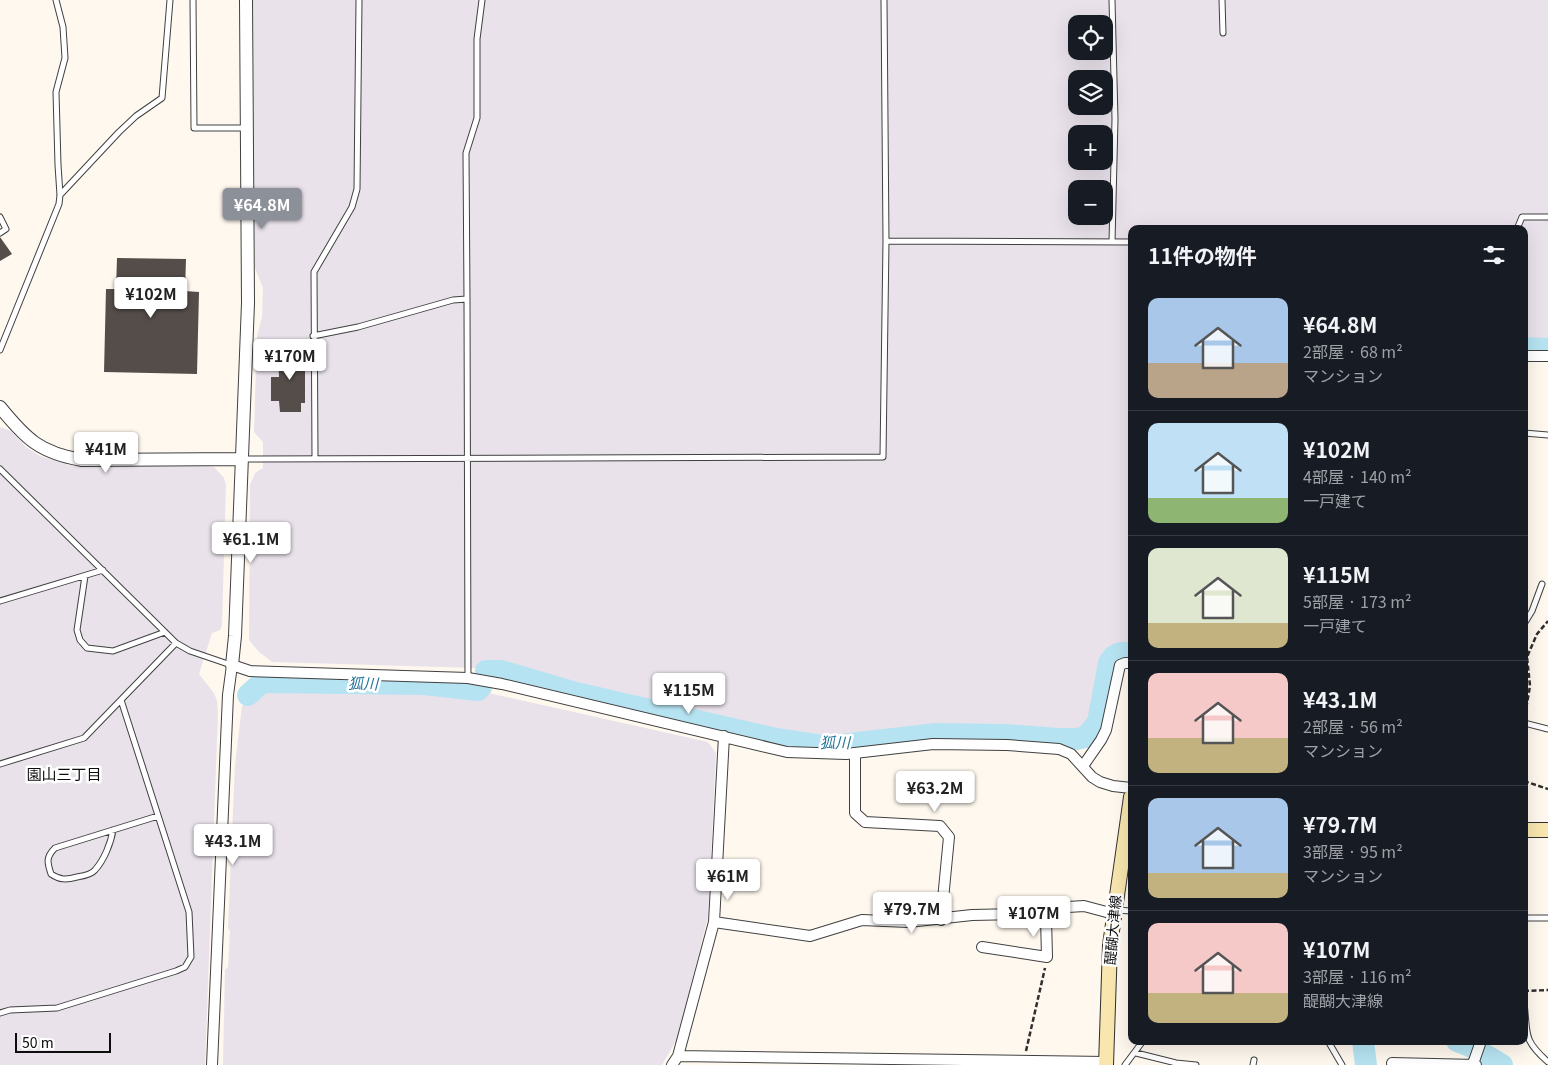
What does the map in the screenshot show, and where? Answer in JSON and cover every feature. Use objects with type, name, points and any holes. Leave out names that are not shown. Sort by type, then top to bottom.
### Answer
[{"type":"main road","name":"醍醐大津線","points":[[1106,1064],[1110,945],[1128,817]]},
{"type":"main road","points":[[1528,830],[1548,830]]},
{"type":"street","points":[[212,1065],[228,705],[235,636],[248,303],[246,0]]},
{"type":"street","points":[[1528,356],[1548,356]]},
{"type":"street","points":[[0,407],[22,434],[36,445],[66,458],[82,460],[242,459]]},
{"type":"street","points":[[1083,766],[1106,730],[1120,665],[1128,663]]},
{"type":"street","points":[[232,665],[250,671],[468,678],[502,684],[787,752],[855,753],[933,744],[1059,749],[1071,754],[1092,777],[1100,782],[1128,788]]},
{"type":"street","points":[[724,736],[714,922],[675,1061],[985,1063],[1023,1061],[1106,1064]]},
{"type":"street","points":[[855,753],[855,813],[865,822],[940,826],[949,837],[941,920]]},
{"type":"street","points":[[714,922],[810,936],[862,920],[908,922],[941,920],[972,915],[1019,914],[1046,918],[1068,907],[1084,906],[1114,912]]},
{"type":"street","points":[[982,947],[1047,957],[1046,918]]},
{"type":"street","points":[[1392,1063],[1475,1062],[1479,1045]]},
{"type":"lane","points":[[0,350],[59,204],[56,92],[65,58],[63,27],[56,0]]},
{"type":"lane","points":[[60,195],[119,132],[136,116],[162,98],[170,0]]},
{"type":"lane","points":[[193,0],[194,128],[248,128]]},
{"type":"lane","points":[[315,458],[314,272],[352,206],[357,189],[359,0]]},
{"type":"lane","points":[[468,678],[466,153],[477,118],[477,39],[482,0]]},
{"type":"lane","points":[[242,459],[882,457],[886,241],[884,0]]},
{"type":"lane","points":[[1112,0],[1114,119],[1112,242]]},
{"type":"lane","points":[[1222,0],[1223,33]]},
{"type":"lane","points":[[0,217],[6,229],[0,233]]},
{"type":"lane","points":[[1519,225],[1522,217],[1548,217]]},
{"type":"lane","points":[[886,241],[1128,242]]},
{"type":"lane","points":[[313,336],[358,327],[453,300],[467,299]]},
{"type":"lane","points":[[1528,433],[1548,435]]},
{"type":"lane","points":[[0,469],[176,643],[190,651],[232,665]]},
{"type":"lane","points":[[0,601],[103,570]]},
{"type":"lane","points":[[85,576],[77,630],[80,640],[87,648],[112,651],[164,632]]},
{"type":"lane","points":[[1528,618],[1542,584]]},
{"type":"lane","points":[[0,764],[84,738],[176,643]]},
{"type":"lane","points":[[0,1013],[10,1010],[57,1008],[176,971],[185,967],[191,957],[189,912],[121,700]]},
{"type":"lane","points":[[1528,724],[1548,729]]},
{"type":"lane","points":[[113,830],[111,843],[95,870],[88,875],[66,880],[58,879],[51,874],[47,862],[49,854],[55,848],[158,816]]},
{"type":"lane","points":[[1114,912],[1128,911]]},
{"type":"lane","points":[[1528,918],[1548,918]]},
{"type":"lane","points":[[1528,1040],[1534,1050],[1548,1062]]},
{"type":"lane","points":[[1125,1065],[1141,1045]]},
{"type":"lane","points":[[1330,1045],[1342,1065]]},
{"type":"lane","points":[[1136,1053],[1176,1063],[1196,1065]]},
{"type":"path","points":[[1528,655],[1537,634],[1548,621]]},
{"type":"path","points":[[1528,667],[1530,686],[1528,698]]},
{"type":"path","points":[[1528,782],[1548,789]]},
{"type":"path","points":[[1023,1061],[1047,957]]},
{"type":"path","points":[[1528,991],[1548,990]]},
{"type":"shaded area","points":[[252,0],[1548,0],[1548,344],[1528,343],[1528,225],[1128,225],[1128,649],[1118,649],[1110,652],[1103,659],[1091,725],[1082,730],[925,729],[860,737],[813,737],[509,669],[272,662],[259,652],[249,640],[250,485],[255,473],[263,468],[263,442],[254,432],[257,336],[262,317],[263,288],[255,268]]},
{"type":"shaded area","points":[[0,427],[11,431],[26,447],[40,456],[69,465],[207,466],[214,467],[224,478],[226,485],[222,625],[220,630],[212,633],[199,674],[214,693],[218,713],[205,1065],[0,1065]]},
{"type":"shaded area","points":[[266,687],[484,692],[708,742],[716,753],[708,917],[677,1039],[662,1065],[223,1065],[225,970],[228,967],[230,931],[228,928],[235,765],[242,706]]},
{"type":"building","points":[[0,237],[12,254],[0,261]]},
{"type":"building","points":[[117,258],[186,259],[185,291],[199,292],[197,374],[104,372],[106,289],[116,289]]},
{"type":"building","points":[[278,349],[305,349],[305,403],[301,403],[301,412],[280,412],[279,401],[271,401],[271,377],[279,377]]},
{"type":"waterway","name":"狐川","points":[[1528,348],[1548,349]]},
{"type":"waterway","name":"狐川","points":[[486,671],[501,671],[576,693],[776,739],[832,746],[936,734],[1004,735],[1058,739],[1086,737],[1098,722],[1109,663],[1118,654],[1128,653]]},
{"type":"waterway","name":"狐川","points":[[248,695],[261,683],[266,682],[424,684],[478,690],[481,687]]},
{"type":"waterway","points":[[1364,1045],[1366,1065]]},
{"type":"waterway","points":[[1467,1045],[1502,1065]]},
{"type":"district","name":"園山三丁目","points":[[64,775]]}]
